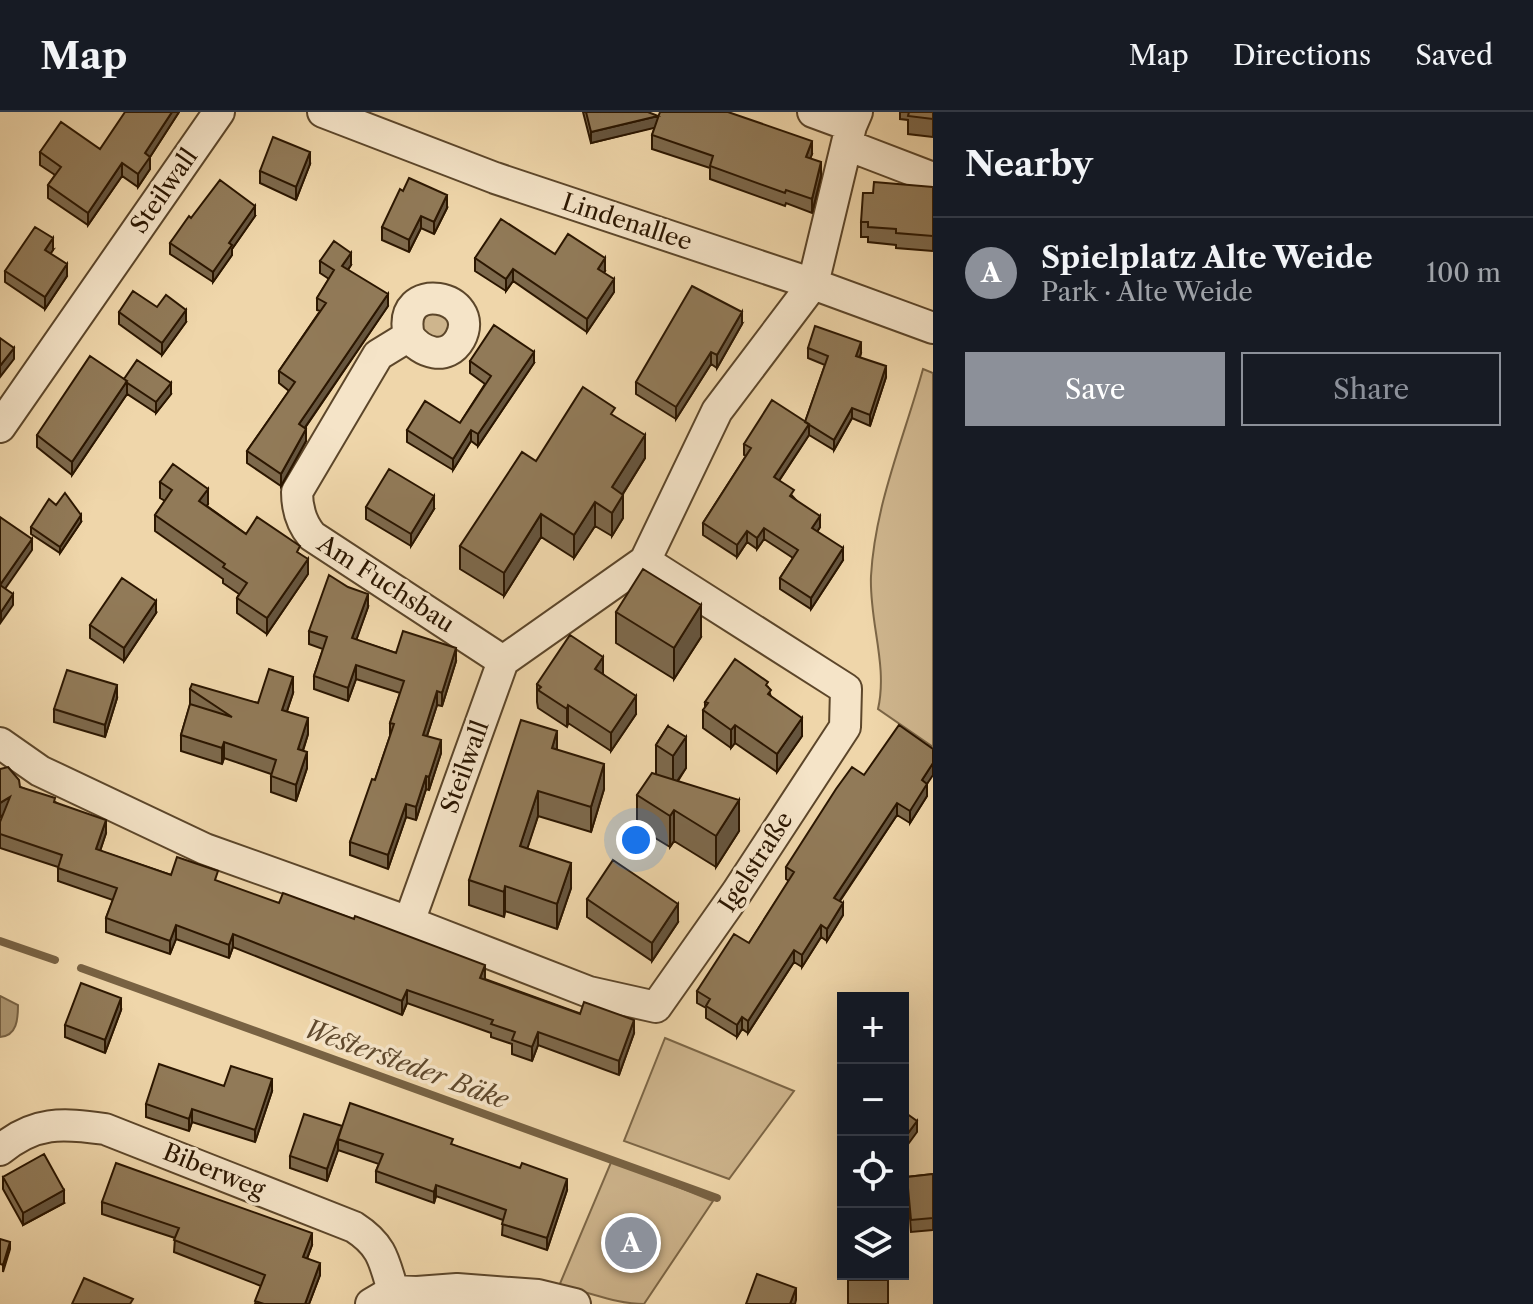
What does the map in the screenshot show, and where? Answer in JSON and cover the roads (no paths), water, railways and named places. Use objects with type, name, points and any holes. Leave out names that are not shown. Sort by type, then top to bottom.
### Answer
[{"type":"street","name":"Steilwall","points":[[0,427],[219,112]]},
{"type":"street","name":"Lindenallee","points":[[323,112],[495,178],[813,284],[933,328]]},
{"type":"street","points":[[813,112],[852,128],[933,178]]},
{"type":"street","points":[[503,661],[645,561],[717,411],[813,284],[852,128]]},
{"type":"street","name":"Am Fuchsbau","points":[[409,336],[378,355],[297,492],[297,505],[305,528],[312,536],[503,661]]},
{"type":"street","name":"Igelstraße","points":[[409,922],[589,992],[656,1007],[744,881],[845,727],[846,689],[645,561]]},
{"type":"street","name":"Steilwall","points":[[409,922],[503,661]]},
{"type":"street","points":[[0,743],[40,771],[205,849],[409,922]]},
{"type":"street","name":"Biberweg","points":[[0,1150],[17,1136],[43,1126],[71,1124],[105,1129],[354,1227],[368,1236],[379,1249],[382,1298]]},
{"type":"street","points":[[382,1298],[478,1289],[538,1295],[575,1304]]},
{"type":"waterway","name":"Westersteder Bäke","points":[[0,941],[55,960]]},
{"type":"waterway","name":"Westersteder Bäke","points":[[81,968],[717,1198]]},
{"type":"place","name":"Spielplatz Alte Weide","points":[[631,1243]]}]
